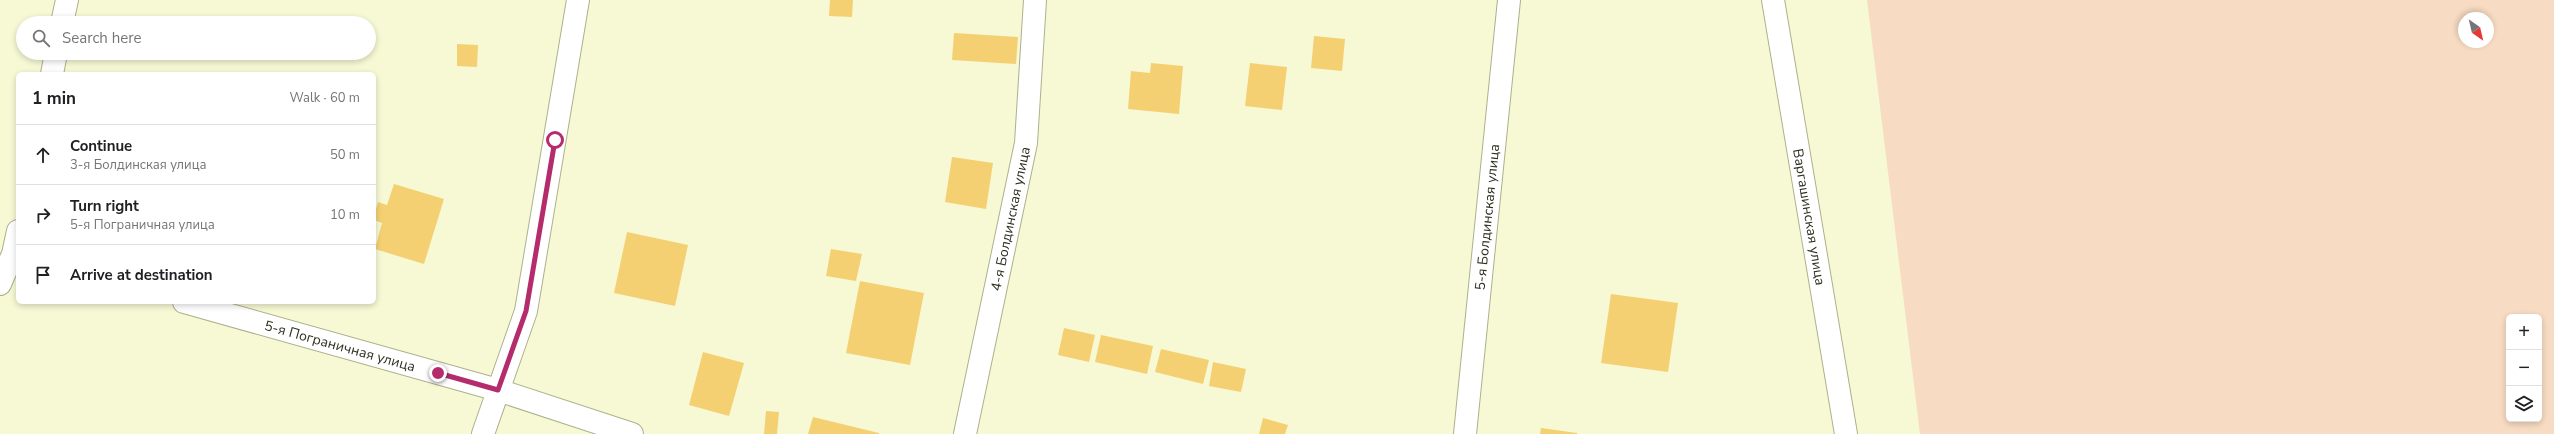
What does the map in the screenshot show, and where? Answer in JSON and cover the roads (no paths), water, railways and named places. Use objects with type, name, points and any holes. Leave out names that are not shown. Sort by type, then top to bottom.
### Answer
[{"type":"street","points":[[64,16],[67,0]]},
{"type":"street","points":[[483,434],[526,311],[578,0]]},
{"type":"street","name":"4-я Болдинская улица","points":[[965,434],[1026,143],[1035,0]]},
{"type":"street","name":"5-я Болдинская улица","points":[[1465,434],[1509,0]]},
{"type":"street","name":"Варгашинская улица","points":[[1773,0],[1846,434]]},
{"type":"street","points":[[52,72],[55,60]]},
{"type":"street","points":[[0,284],[16,236]]},
{"type":"street","name":"5-я Пограничная улица","points":[[191,304],[498,390],[632,434]]}]
